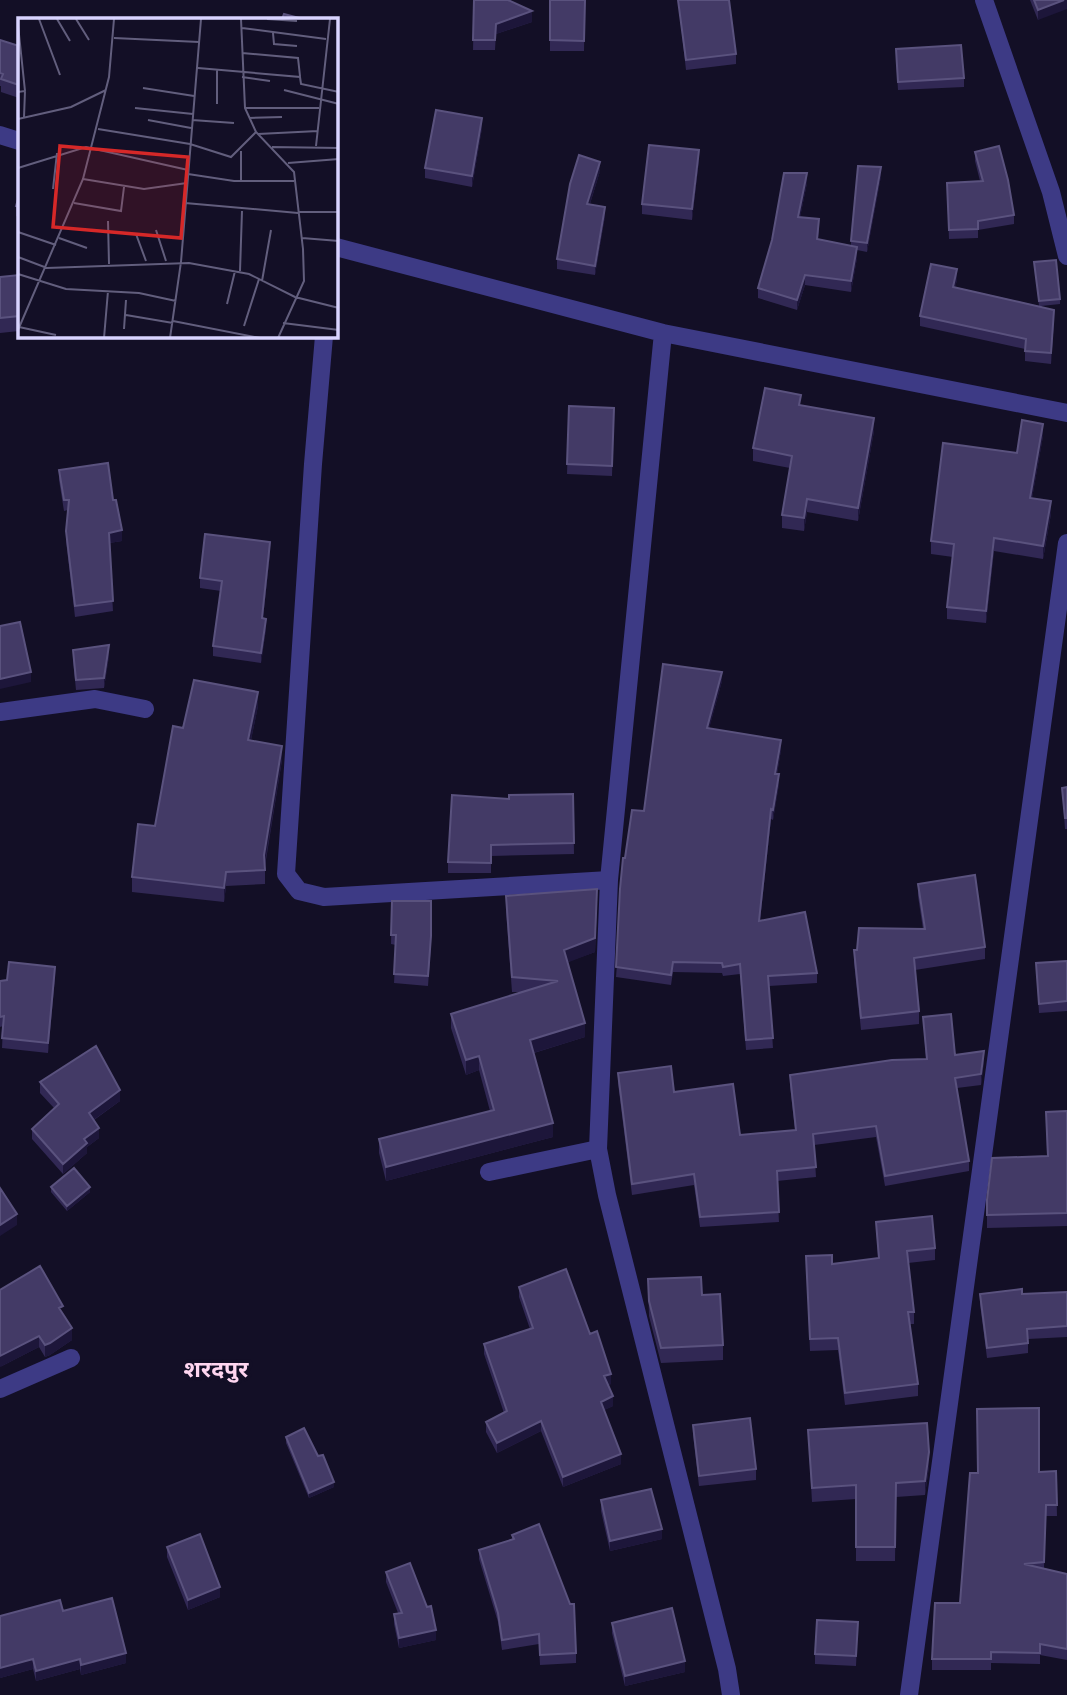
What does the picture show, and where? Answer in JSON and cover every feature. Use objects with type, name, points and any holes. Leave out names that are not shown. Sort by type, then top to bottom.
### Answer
[{"type":"street","points":[[984,0],[1051,192],[1067,256]]},
{"type":"street","points":[[0,135],[18,141]]},
{"type":"street","points":[[338,252],[663,333],[1067,413]]},
{"type":"street","points":[[663,333],[609,880],[598,1149],[607,1195],[727,1669],[731,1695]]},
{"type":"street","points":[[324,338],[286,874],[299,891],[324,897],[609,880]]},
{"type":"street","points":[[909,1695],[1067,543]]},
{"type":"street","points":[[0,712],[95,699],[145,709]]},
{"type":"street","points":[[489,1172],[598,1149]]},
{"type":"street","points":[[0,1389],[71,1358]]},
{"type":"building","points":[[474,0],[508,0],[532,11],[496,24],[495,40],[473,40]]},
{"type":"building","points":[[550,0],[585,0],[584,41],[550,40]]},
{"type":"building","points":[[678,0],[729,0],[736,54],[686,60]]},
{"type":"building","points":[[1034,0],[1064,0],[1038,10]]},
{"type":"building","points":[[284,14],[299,18],[282,18]]},
{"type":"building","points":[[0,40],[18,46],[18,85],[1,79],[3,74],[0,73]]},
{"type":"building","points":[[961,45],[964,78],[898,82],[896,49]]},
{"type":"building","points":[[436,110],[482,118],[472,176],[425,168]]},
{"type":"building","points":[[649,145],[699,150],[692,209],[642,204]]},
{"type":"building","points":[[999,146],[1014,215],[978,221],[978,229],[949,230],[947,183],[983,181],[975,152]]},
{"type":"building","points":[[579,155],[600,162],[587,204],[605,207],[595,266],[557,259],[570,184]]},
{"type":"building","points":[[858,166],[881,167],[867,243],[851,241]]},
{"type":"building","points":[[784,173],[807,173],[798,217],[819,219],[817,239],[857,247],[851,281],[805,275],[797,300],[758,288],[772,240]]},
{"type":"building","points":[[1056,260],[1060,299],[1039,301],[1034,262]]},
{"type":"building","points":[[931,264],[957,269],[953,287],[1054,310],[1051,353],[1025,351],[1026,339],[920,316]]},
{"type":"building","points":[[18,275],[18,316],[0,318],[0,277]]},
{"type":"building","points":[[765,388],[801,395],[799,405],[874,418],[858,508],[807,499],[804,518],[782,515],[792,456],[753,448]]},
{"type":"building","points":[[569,406],[614,408],[612,466],[567,464]]},
{"type":"building","points":[[1022,420],[1043,424],[1030,498],[1051,501],[1043,546],[994,538],[986,611],[947,607],[954,544],[931,541],[943,443],[1017,453]]},
{"type":"building","points":[[108,463],[113,500],[116,500],[122,530],[109,533],[113,601],[75,606],[66,531],[69,500],[64,500],[59,470]]},
{"type":"building","points":[[205,534],[270,542],[262,618],[266,619],[261,653],[213,646],[222,581],[200,578]]},
{"type":"building","points":[[20,622],[31,672],[0,679],[0,626]]},
{"type":"building","points":[[109,645],[104,678],[76,680],[73,650]]},
{"type":"building","points":[[663,664],[722,672],[707,728],[781,740],[775,774],[779,774],[773,810],[771,809],[759,921],[805,912],[817,973],[768,976],[773,1038],[746,1040],[740,964],[723,967],[722,963],[673,962],[671,975],[616,967],[623,858],[632,810],[644,811]]},
{"type":"building","points":[[194,680],[258,692],[248,740],[282,746],[264,855],[265,870],[226,872],[224,888],[132,877],[138,824],[155,826],[173,726],[183,728]]},
{"type":"building","points":[[1067,787],[1067,818],[1065,818],[1062,788]]},
{"type":"building","points":[[573,794],[574,843],[491,845],[491,863],[448,862],[452,795],[509,799],[509,795]]},
{"type":"building","points":[[975,875],[985,947],[914,958],[919,1011],[861,1018],[854,950],[857,950],[859,928],[925,929],[918,884]]},
{"type":"building","points":[[597,889],[595,938],[564,950],[585,1023],[530,1040],[553,1123],[386,1167],[379,1139],[494,1110],[479,1056],[466,1060],[451,1014],[558,981],[512,977],[506,896]]},
{"type":"building","points":[[392,901],[431,901],[428,976],[394,974],[396,935],[391,935]]},
{"type":"building","points":[[1067,961],[1067,1001],[1039,1004],[1036,963]]},
{"type":"building","points":[[9,962],[55,967],[48,1043],[2,1038],[4,1016],[0,1017],[0,981],[7,980]]},
{"type":"building","points":[[951,1014],[955,1055],[984,1051],[981,1074],[955,1078],[969,1161],[885,1176],[876,1126],[813,1134],[816,1167],[777,1171],[779,1212],[700,1217],[694,1174],[632,1184],[618,1073],[671,1066],[674,1092],[733,1084],[740,1135],[796,1130],[790,1075],[892,1060],[927,1059],[923,1017]]},
{"type":"building","points":[[96,1046],[120,1090],[89,1113],[99,1128],[84,1139],[87,1143],[63,1164],[32,1129],[59,1104],[40,1082]]},
{"type":"building","points":[[1067,1111],[1067,1213],[987,1215],[992,1158],[1048,1156],[1046,1112]]},
{"type":"building","points":[[74,1168],[90,1187],[67,1206],[51,1187]]},
{"type":"building","points":[[0,1188],[17,1214],[0,1225]]},
{"type":"building","points":[[932,1216],[935,1248],[907,1251],[914,1312],[908,1312],[918,1384],[845,1393],[838,1338],[810,1339],[806,1256],[832,1255],[832,1264],[879,1258],[876,1222]]},
{"type":"building","points":[[40,1266],[63,1306],[59,1308],[72,1328],[45,1345],[39,1336],[0,1356],[0,1290]]},
{"type":"building","points":[[566,1269],[590,1334],[597,1331],[611,1374],[604,1376],[613,1396],[601,1402],[621,1454],[563,1477],[541,1421],[497,1443],[486,1422],[507,1411],[484,1344],[533,1328],[519,1287]]},
{"type":"building","points":[[701,1277],[702,1295],[720,1294],[723,1345],[661,1348],[649,1301],[648,1279]]},
{"type":"building","points":[[1022,1289],[1022,1294],[1067,1292],[1067,1326],[1027,1329],[1028,1343],[987,1348],[980,1294]]},
{"type":"building","points":[[1039,1408],[1039,1472],[1056,1471],[1057,1505],[1046,1505],[1044,1562],[1024,1564],[1067,1574],[1067,1649],[1040,1644],[1040,1653],[991,1652],[991,1659],[932,1659],[935,1603],[960,1603],[970,1473],[978,1473],[977,1409]]},
{"type":"building","points":[[750,1418],[756,1469],[699,1476],[693,1425]]},
{"type":"building","points":[[927,1423],[929,1452],[925,1481],[896,1483],[895,1547],[856,1547],[856,1485],[812,1488],[808,1430]]},
{"type":"building","points":[[304,1428],[318,1456],[323,1455],[334,1482],[309,1493],[286,1437]]},
{"type":"building","points":[[651,1489],[662,1529],[610,1541],[601,1500]]},
{"type":"building","points":[[539,1524],[570,1604],[574,1604],[576,1653],[540,1655],[539,1634],[502,1640],[498,1613],[479,1550],[514,1539],[512,1535]]},
{"type":"building","points":[[200,1534],[220,1587],[188,1600],[167,1547]]},
{"type":"building","points":[[410,1563],[427,1607],[431,1606],[436,1630],[399,1638],[394,1614],[402,1613],[386,1572]]},
{"type":"building","points":[[112,1598],[126,1653],[81,1665],[80,1659],[36,1671],[33,1659],[0,1668],[0,1616],[60,1600],[63,1611]]},
{"type":"building","points":[[672,1608],[685,1661],[625,1676],[612,1623]]},
{"type":"building","points":[[817,1620],[858,1622],[856,1656],[815,1654]]},
{"type":"district","name":"शरदपुर","points":[[216,1368]]}]
